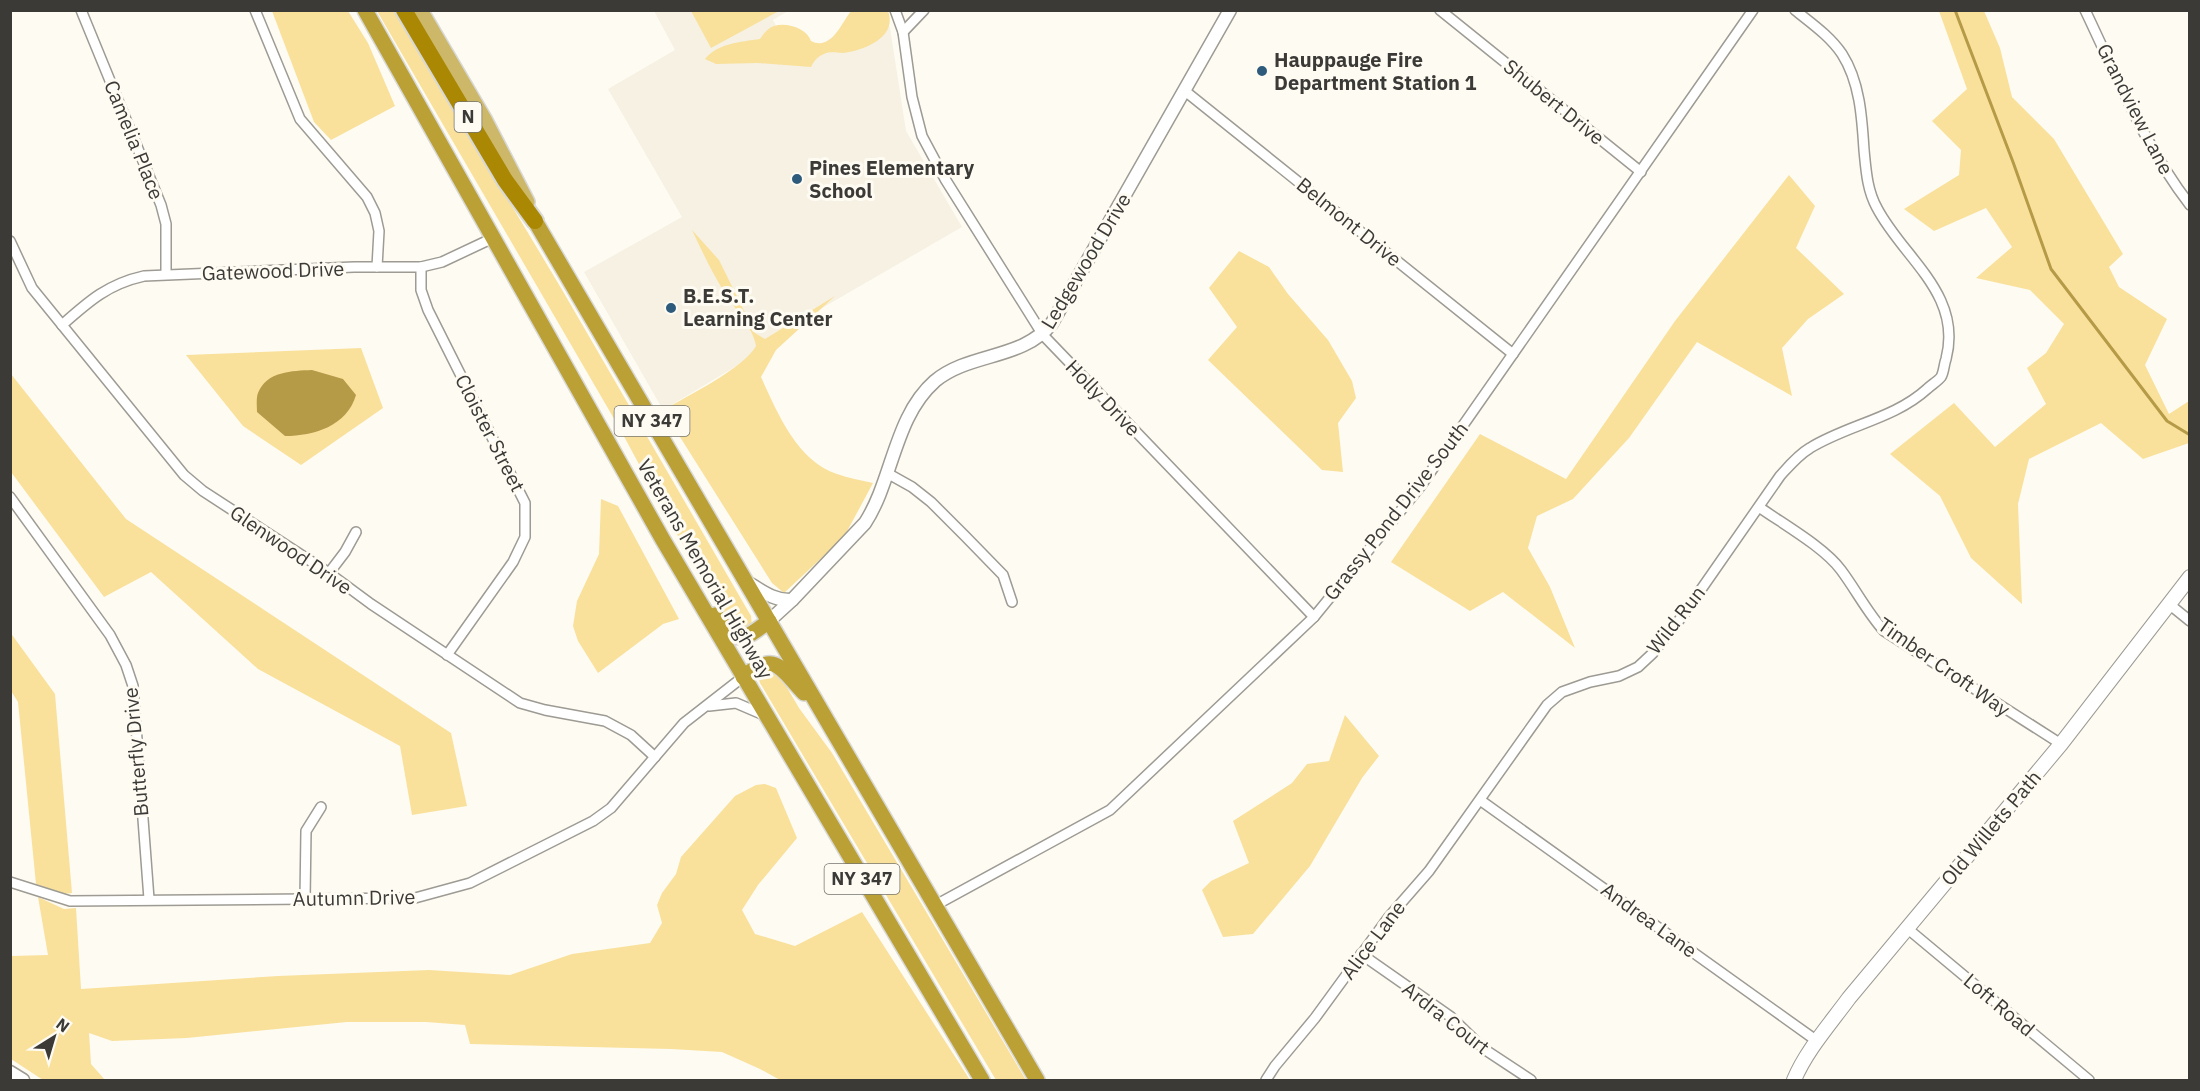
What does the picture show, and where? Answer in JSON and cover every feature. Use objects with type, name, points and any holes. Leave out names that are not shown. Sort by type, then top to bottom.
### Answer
[{"type":"highway","name":"Veterans Memorial Highway","points":[[365,10],[681,572],[982,1080]]},
{"type":"highway","name":"N","points":[[404,10],[505,180],[535,221]]},
{"type":"highway","name":"Veterans Memorial Highway","points":[[535,221],[1037,1080]]},
{"type":"highway","points":[[681,572],[735,636],[749,636],[769,621]]},
{"type":"highway","points":[[743,677],[761,664],[773,663],[822,713]]},
{"type":"main road","points":[[420,10],[514,174],[535,221]]},
{"type":"main road","name":"Old Willets Path","points":[[1794,1080],[1817,1041],[1849,998],[2061,744],[2190,577]]},
{"type":"street","name":"Camelia Place","points":[[81,10],[161,205],[166,224],[166,274]]},
{"type":"street","points":[[255,10],[300,119],[367,196],[375,213],[379,231],[377,267]]},
{"type":"street","name":"Holly Drive","points":[[895,10],[903,32],[912,97],[922,135],[950,189],[1043,335],[1314,617]]},
{"type":"street","points":[[903,32],[924,10]]},
{"type":"street","name":"Ledgewood Drive","points":[[769,621],[865,523],[874,509],[908,419],[921,396],[936,380],[953,370],[1026,345],[1043,335],[1063,307],[1230,10]]},
{"type":"street","name":"Shubert Drive","points":[[1440,10],[1641,172]]},
{"type":"street","name":"Grassy Pond Drive South","points":[[934,906],[1111,809],[1314,617],[1420,487],[1753,10]]},
{"type":"street","name":"Wild Run","points":[[1480,800],[1532,724],[1562,692],[1590,682],[1619,676],[1638,667],[1653,653],[1780,476],[1793,462],[1809,449],[1829,438],[1914,401],[1941,376],[1948,349],[1949,326],[1943,304],[1929,280],[1877,208],[1867,184],[1861,113],[1850,70],[1841,53],[1825,34],[1795,10]]},
{"type":"street","name":"Grandview Lane","points":[[2085,10],[2146,137],[2170,179],[2190,205]]},
{"type":"street","name":"Belmont Drive","points":[[1185,91],[1513,354]]},
{"type":"street","name":"Gatewood Drive","points":[[62,326],[87,303],[108,288],[125,280],[144,276],[422,267],[442,262],[493,238]]},
{"type":"street","name":"Glenwood Drive","points":[[10,241],[32,288],[184,475],[203,492],[329,573],[371,604],[520,703],[606,721],[631,735],[655,757]]},
{"type":"street","name":"Cloister Street","points":[[422,267],[421,290],[428,310],[525,503],[525,537],[513,562],[447,655]]},
{"type":"street","points":[[887,473],[912,487],[931,502],[1003,575],[1012,602]]},
{"type":"street","name":"Butterfly Drive","points":[[10,497],[111,635],[126,665],[133,686],[149,899]]},
{"type":"street","name":"Timber Croft Way","points":[[1759,507],[1814,546],[1840,568],[1869,614],[1884,631],[2061,744]]},
{"type":"street","points":[[329,573],[345,552],[356,532]]},
{"type":"street","points":[[745,582],[772,597],[792,600]]},
{"type":"street","points":[[2169,604],[2190,621]]},
{"type":"street","name":"Autumn Drive","points":[[10,882],[70,901],[414,898],[470,883],[593,821],[611,808],[684,723],[743,677]]},
{"type":"street","points":[[707,706],[736,703],[765,716]]},
{"type":"street","name":"Alice Lane","points":[[1266,1080],[1315,1018],[1388,918],[1429,871],[1480,800]]},
{"type":"street","name":"Andrea Lane","points":[[1480,800],[1817,1041]]},
{"type":"street","points":[[305,899],[306,831],[321,807]]},
{"type":"street","name":"Loft Road","points":[[1908,929],[2089,1080]]},
{"type":"street","name":"Ardra Court","points":[[1361,954],[1451,1017],[1484,1049],[1531,1080]]},
{"type":"street","points":[[10,1072],[23,1080]]},
{"type":"shaded area","points":[[272,11],[348,11],[368,43],[395,106],[331,140],[314,122]]},
{"type":"shaded area","points":[[377,11],[395,11],[561,288],[751,616],[752,627],[747,632],[732,628],[675,531],[620,429]]},
{"type":"shaded area","name":"Pines Elementary School","points":[[654,11],[788,11],[773,20],[794,60],[878,11],[882,11],[890,28],[906,131],[962,227],[760,344],[763,350],[663,410],[584,272],[682,217],[608,89],[675,50]]},
{"type":"shaded area","points":[[691,11],[779,11],[711,48]]},
{"type":"shaded area","points":[[851,11],[888,11],[890,20],[884,35],[869,46],[851,52],[824,54],[816,59],[811,67],[758,63],[716,64],[705,59],[723,46],[760,39],[770,28],[779,25],[801,30],[811,41],[824,42],[835,35]]},
{"type":"shaded area","points":[[1939,11],[1984,11],[2000,48],[2012,97],[2054,139],[2123,254],[2109,267],[2119,287],[2167,319],[2145,365],[2169,414],[2189,401],[2189,443],[2143,459],[2101,423],[2029,459],[2018,504],[2022,604],[1971,558],[1940,496],[1890,454],[1954,403],[1995,447],[2046,404],[2027,368],[2046,353],[2064,324],[2030,290],[1976,278],[2012,247],[1986,208],[1934,231],[1904,209],[1959,175],[1961,150],[1932,121],[1967,89]]},
{"type":"shaded area","points":[[1789,175],[1815,206],[1796,248],[1844,294],[1808,319],[1782,348],[1792,396],[1697,342],[1629,438],[1573,499],[1537,516],[1528,548],[1550,587],[1575,648],[1503,592],[1470,611],[1391,562],[1480,434],[1566,479],[1675,321]]},
{"type":"shaded area","points":[[692,230],[719,260],[755,333],[765,339],[835,296],[776,350],[761,377],[790,434],[810,458],[823,468],[837,474],[873,483],[844,537],[784,593],[772,583],[663,410],[727,372],[750,355],[756,346],[751,332],[720,285]]},
{"type":"shaded area","points":[[1239,251],[1269,267],[1288,294],[1328,340],[1352,381],[1356,398],[1338,423],[1343,472],[1322,470],[1208,360],[1237,327],[1209,288]]},
{"type":"shaded area","points":[[361,348],[383,408],[301,465],[243,426],[186,355]]},
{"type":"shaded area","points":[[312,370],[343,379],[356,395],[352,406],[337,422],[328,427],[307,434],[285,436],[257,412],[258,393],[267,380],[274,376]]},
{"type":"shaded area","points":[[11,374],[126,519],[451,733],[467,806],[412,815],[400,746],[258,669],[151,572],[104,597],[11,472]]},
{"type":"shaded area","points":[[601,499],[618,506],[679,619],[663,624],[598,673],[578,641],[573,626],[577,601],[599,554]]},
{"type":"shaded area","points":[[10,632],[55,694],[72,893],[64,894],[36,884],[18,702],[11,691]]},
{"type":"shaded area","points":[[768,666],[782,679],[799,708],[832,753],[1026,1080],[996,1080],[760,683],[757,673]]},
{"type":"shaded area","points":[[1345,715],[1379,756],[1362,778],[1310,866],[1253,934],[1223,937],[1202,890],[1211,881],[1249,863],[1233,821],[1292,783],[1307,764],[1329,761]]},
{"type":"shaded area","points":[[765,784],[776,788],[797,838],[758,885],[742,910],[755,934],[795,946],[862,912],[970,1080],[780,1080],[722,1052],[470,1044],[465,1025],[426,1022],[347,1022],[187,1038],[112,1041],[89,1033],[91,1064],[105,1080],[43,1080],[11,1059],[11,956],[48,955],[38,897],[64,909],[76,908],[81,989],[278,976],[429,970],[510,975],[572,954],[650,943],[662,923],[657,905],[662,893],[676,874],[681,857],[735,796],[756,785]]},
{"type":"waterway","points":[[1955,10],[2051,269],[2167,421],[2190,435]]},
{"type":"place","name":"Hauppauge Fire Department Station 1","points":[[1262,71]]},
{"type":"place","name":"Pines Elementary School","points":[[797,179]]},
{"type":"place","name":"B.E.S.T. Learning Center","points":[[671,308]]}]
